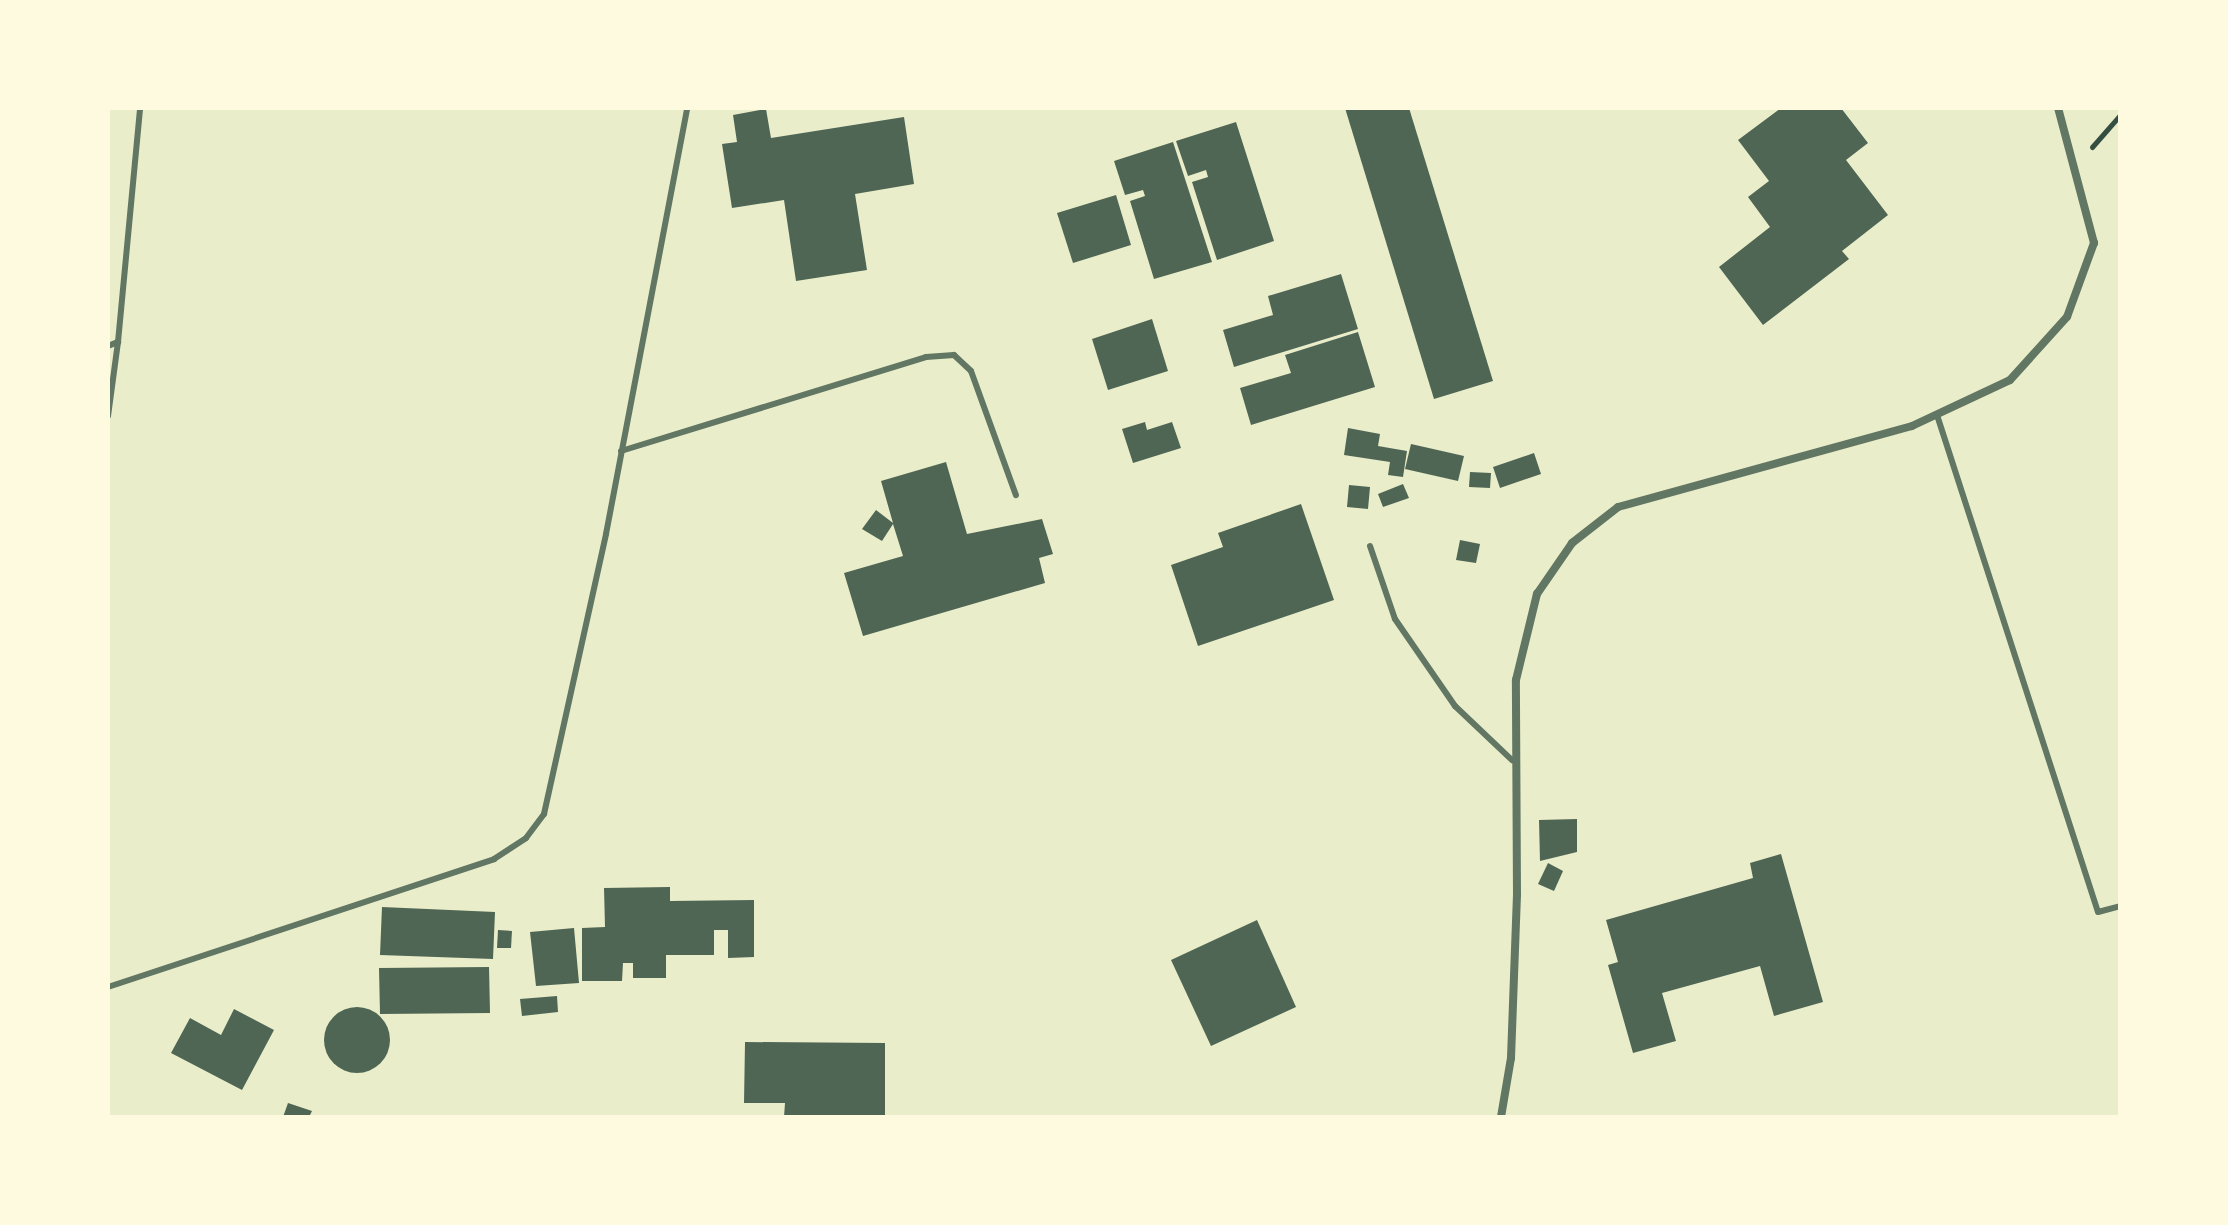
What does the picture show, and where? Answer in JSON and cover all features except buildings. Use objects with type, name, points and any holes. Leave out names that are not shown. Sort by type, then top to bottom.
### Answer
[{"type":"street","points":[[1501,1117],[1511,1058],[1516,910],[1512,760],[1516,680],[1537,594],[1595,520],[1670,489],[1937,415],[2010,380],[2067,317],[2094,243],[2076,166],[2058,108]]},
{"type":"lane","points":[[108,416],[140,108]]},
{"type":"lane","points":[[108,987],[494,859],[526,838],[544,814],[621,451],[687,108]]},
{"type":"lane","points":[[108,346],[118,342]]},
{"type":"lane","points":[[621,451],[926,357],[954,355],[971,371],[1016,495]]},
{"type":"lane","points":[[1937,415],[2098,912],[2120,906]]},
{"type":"lane","points":[[1370,546],[1395,619],[1455,706],[1512,760]]},
{"type":"path","points":[[2076,166],[2120,115]]}]
